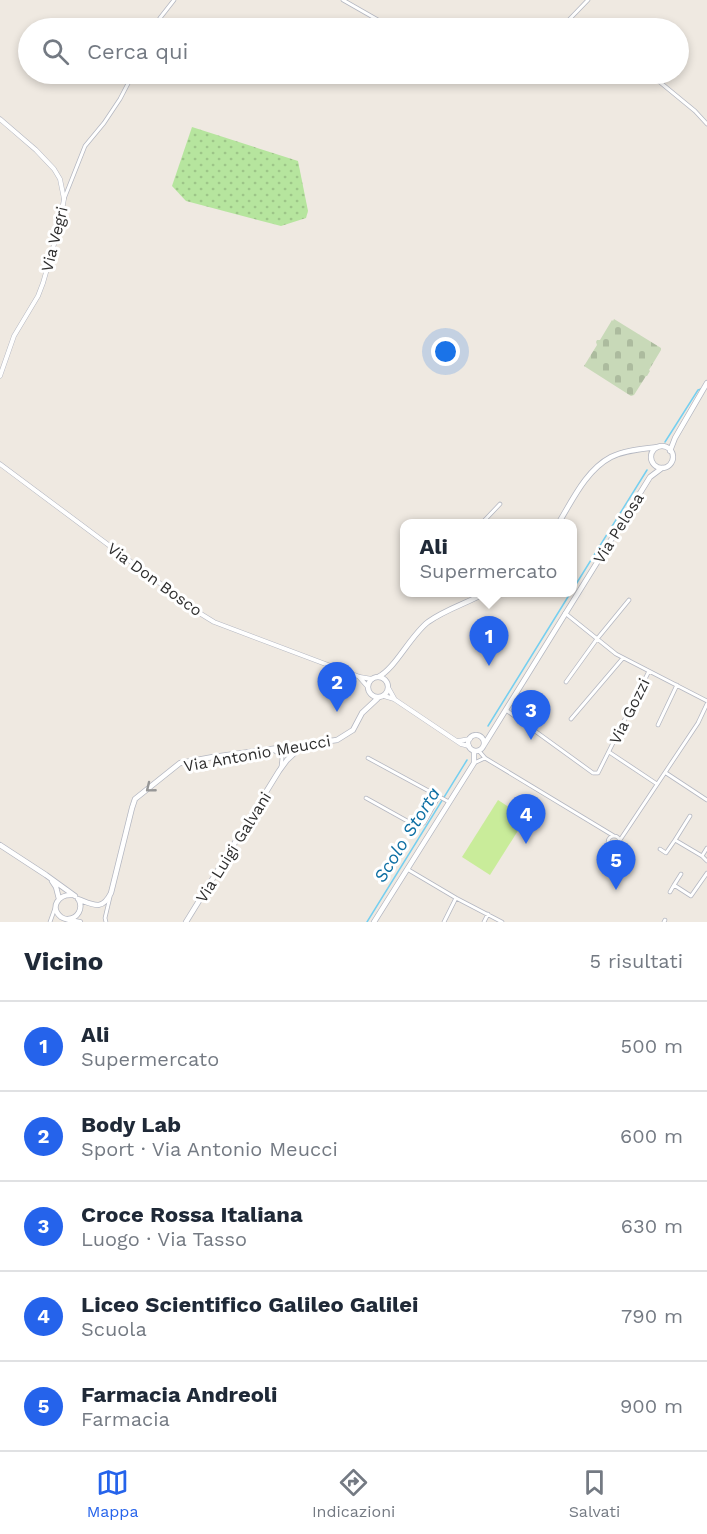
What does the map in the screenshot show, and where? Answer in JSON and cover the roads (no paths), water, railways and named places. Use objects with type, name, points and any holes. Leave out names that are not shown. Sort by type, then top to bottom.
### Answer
[{"type":"main road","name":"Via Pelosa","points":[[577,594],[650,477],[671,463],[670,450],[675,438],[706,384]]},
{"type":"main road","name":"Via Pelosa","points":[[664,447],[675,438]]},
{"type":"main road","name":"Via Pelosa","points":[[650,477],[652,452],[657,447]]},
{"type":"main road","points":[[561,519],[598,465],[611,457],[635,451],[657,447],[670,450]]},
{"type":"main road","points":[[635,451],[646,454],[655,466],[662,468]]},
{"type":"main road","points":[[389,670],[388,688],[384,696],[378,698],[370,694],[368,687],[375,678],[389,670],[414,635],[428,622],[443,612],[476,597]]},
{"type":"main road","name":"Via Pelosa","points":[[484,745],[575,597]]},
{"type":"main road","name":"Via Don Bosco","points":[[375,678],[385,679],[387,682]]},
{"type":"main road","name":"Via Antonio Meucci","points":[[111,893],[135,800],[180,763],[337,740],[352,730],[365,709],[370,694]]},
{"type":"main road","name":"Via Antonio Meucci","points":[[365,709],[378,698]]},
{"type":"main road","points":[[477,751],[469,746],[470,739],[476,735],[492,733]]},
{"type":"main road","points":[[375,922],[407,870],[443,799],[474,763],[477,751],[484,745],[484,740],[480,736]]},
{"type":"main road","name":"Via Luigi Galvani","points":[[186,922],[279,771],[303,745]]},
{"type":"main road","points":[[0,844],[77,898],[81,907],[78,914],[72,919],[65,918]]},
{"type":"main road","points":[[46,875],[56,886],[57,913],[80,922]]},
{"type":"main road","points":[[58,901],[68,894],[99,906],[111,893]]},
{"type":"street","points":[[161,18],[174,0]]},
{"type":"street","points":[[343,0],[374,18]]},
{"type":"street","points":[[571,18],[588,0]]},
{"type":"street","points":[[64,199],[85,146],[104,123],[128,84]]},
{"type":"street","points":[[662,84],[707,124]]},
{"type":"street","name":"Via Vegri","points":[[0,118],[54,169],[60,179],[64,199],[59,227],[43,283],[10,345],[0,376]]},
{"type":"street","name":"Via Don Bosco","points":[[0,464],[214,622],[360,677],[375,678]]},
{"type":"street","points":[[486,519],[500,504]]},
{"type":"street","points":[[566,682],[629,600]]},
{"type":"street","points":[[565,613],[623,658],[707,703],[698,723],[620,840],[619,846],[614,848],[610,846],[608,832]]},
{"type":"street","points":[[572,719],[623,658]]},
{"type":"street","name":"Via Gozzi","points":[[506,710],[593,773],[598,773],[649,671]]},
{"type":"street","points":[[360,677],[368,687]]},
{"type":"street","points":[[658,725],[677,685]]},
{"type":"street","points":[[388,688],[394,699]]},
{"type":"street","points":[[384,696],[394,699],[457,741],[469,746]]},
{"type":"street","points":[[457,741],[470,739]]},
{"type":"street","points":[[270,749],[282,758],[279,771]]},
{"type":"street","points":[[477,751],[620,840]]},
{"type":"street","points":[[609,752],[657,785]]},
{"type":"street","points":[[366,798],[418,827],[443,799],[368,758]]},
{"type":"street","points":[[474,763],[485,758]]},
{"type":"street","points":[[666,772],[707,800]]},
{"type":"street","points":[[660,849],[666,853],[690,816]]},
{"type":"street","points":[[609,841],[614,836]]},
{"type":"street","points":[[675,840],[707,861]]},
{"type":"street","points":[[702,856],[707,848]]},
{"type":"street","points":[[407,870],[502,922]]},
{"type":"street","points":[[674,885],[691,896],[707,873]]},
{"type":"street","points":[[670,892],[681,874]]},
{"type":"street","name":"Via Antonio Meucci","points":[[106,922],[111,893]]},
{"type":"street","points":[[444,922],[456,898]]},
{"type":"street","points":[[51,922],[58,901]]},
{"type":"street","points":[[484,922],[488,915]]},
{"type":"street","points":[[51,922],[65,918]]},
{"type":"waterway","name":"Scolo Storta","points":[[665,442],[698,390],[701,389]]},
{"type":"waterway","name":"Scolo Storta","points":[[577,583],[647,470]]},
{"type":"waterway","name":"Scolo Storta","points":[[488,726],[568,597]]},
{"type":"waterway","name":"Scolo Storta","points":[[367,922],[467,760]]},
{"type":"place","name":"Ali","points":[[489,666]]},
{"type":"place","name":"Body Lab","points":[[337,712]]},
{"type":"place","name":"Croce Rossa Italiana","points":[[531,740]]},
{"type":"place","name":"Liceo Scientifico Galileo Galilei","points":[[526,844]]},
{"type":"place","name":"Farmacia Andreoli","points":[[616,890]]}]
